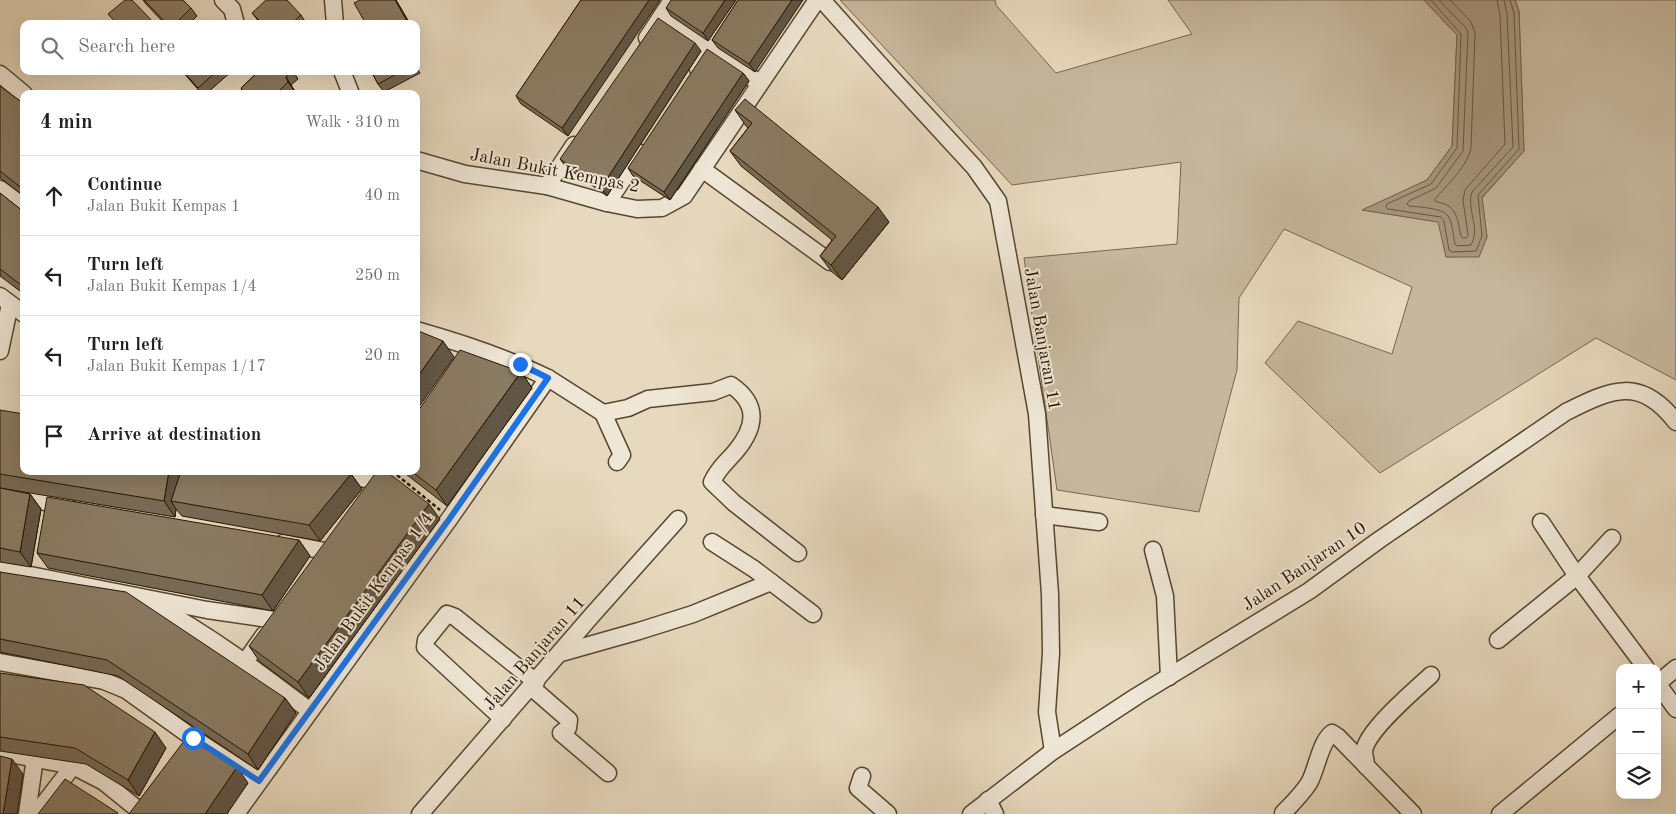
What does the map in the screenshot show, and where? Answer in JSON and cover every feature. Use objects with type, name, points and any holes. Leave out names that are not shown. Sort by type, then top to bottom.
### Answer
[{"type":"street","points":[[223,0],[232,10],[235,20]]},
{"type":"street","points":[[333,0],[335,20]]},
{"type":"street","points":[[640,47],[672,0]]},
{"type":"street","points":[[690,81],[744,0]]},
{"type":"street","points":[[817,0],[702,169],[830,262]]},
{"type":"street","name":"Jalan Banjaran 11","points":[[822,0],[974,167],[998,201],[1037,414],[1050,614],[1051,653],[1047,712],[1053,751]]},
{"type":"street","points":[[662,15],[759,83]]},
{"type":"street","points":[[0,74],[20,91]]},
{"type":"street","points":[[344,75],[349,90]]},
{"type":"street","points":[[547,186],[582,133]]},
{"type":"street","points":[[607,203],[651,138]]},
{"type":"street","name":"Jalan Bukit Kempas 2","points":[[420,161],[464,174],[547,186],[607,203],[637,209],[662,208],[684,196],[702,169]]},
{"type":"street","points":[[0,189],[20,204]]},
{"type":"street","points":[[5,300],[20,311]]},
{"type":"street","points":[[0,351],[5,300]]},
{"type":"street","points":[[420,331],[468,345],[520,364],[544,384],[603,413],[628,408],[648,399],[713,392],[731,386],[743,393],[753,412],[749,431],[736,450],[718,469],[712,482],[734,503],[798,553]]},
{"type":"street","points":[[457,360],[468,345]]},
{"type":"street","name":"Jalan Bukit Kempas 1/4","points":[[236,814],[450,518],[544,384]]},
{"type":"street","name":"Jalan Banjaran 10","points":[[971,814],[992,807],[1053,751],[1137,696],[1309,591],[1379,540],[1566,412],[1596,397],[1612,392],[1628,392],[1649,396],[1672,417]]},
{"type":"street","points":[[603,413],[622,455],[617,462]]},
{"type":"street","points":[[364,497],[379,476]]},
{"type":"street","points":[[0,494],[79,508]]},
{"type":"street","points":[[1044,515],[1099,522]]},
{"type":"street","name":"Jalan Banjaran 11","points":[[420,814],[678,519]]},
{"type":"street","points":[[1541,522],[1577,576],[1643,664]]},
{"type":"street","points":[[314,566],[336,536]]},
{"type":"street","points":[[1498,640],[1577,576],[1612,538]]},
{"type":"street","points":[[267,540],[325,551]]},
{"type":"street","points":[[712,542],[754,569],[813,614]]},
{"type":"street","points":[[1153,550],[1165,596],[1169,677]]},
{"type":"street","points":[[0,569],[207,610],[275,620]]},
{"type":"street","points":[[560,654],[693,614],[771,582]]},
{"type":"street","points":[[139,596],[175,616],[245,662],[310,711]]},
{"type":"street","points":[[245,662],[286,604]]},
{"type":"street","points":[[503,719],[425,647],[426,640],[447,614],[455,617],[534,684],[569,720],[568,728],[561,733],[608,773]]},
{"type":"street","points":[[0,662],[104,681],[126,690],[193,738],[259,781]]},
{"type":"street","points":[[1661,680],[1676,668]]},
{"type":"street","points":[[1366,766],[1364,751],[1377,728],[1431,675]]},
{"type":"street","points":[[1661,688],[1676,709]]},
{"type":"street","points":[[1500,814],[1616,718]]},
{"type":"street","points":[[1283,813],[1300,796],[1309,782],[1318,764],[1326,738],[1332,734],[1338,737],[1413,814]]},
{"type":"street","points":[[183,752],[193,738]]},
{"type":"street","points":[[0,752],[73,766],[104,782],[140,813],[152,797]]},
{"type":"street","points":[[27,814],[35,758]]},
{"type":"street","points":[[36,814],[73,766]]},
{"type":"street","points":[[862,776],[858,788],[888,814]]},
{"type":"path","points":[[397,475],[450,518]]},
{"type":"shaded area","points":[[840,0],[995,0],[996,5],[1056,73],[1192,34],[1168,0],[1424,0],[1457,35],[1452,146],[1427,180],[1363,210],[1439,222],[1446,257],[1479,256],[1487,237],[1482,198],[1524,151],[1519,11],[1515,0],[1676,0],[1676,380],[1596,338],[1380,473],[1265,363],[1298,321],[1392,354],[1412,287],[1284,229],[1239,298],[1237,370],[1199,512],[1057,490],[1024,258],[1177,244],[1181,162],[1012,185]]},
{"type":"water","points":[[1424,0],[1515,0],[1519,11],[1524,151],[1482,197],[1487,237],[1479,257],[1446,257],[1438,222],[1362,210],[1427,180],[1452,146],[1457,35]]},
{"type":"building","points":[[125,0],[132,0],[151,20],[113,20],[108,14]]},
{"type":"building","points":[[144,0],[183,0],[191,8],[179,20],[163,20]]},
{"type":"building","points":[[266,0],[287,0],[301,15],[295,20],[259,20],[252,13]]},
{"type":"building","points":[[360,0],[395,0],[406,20],[364,20],[354,3]]},
{"type":"building","points":[[581,0],[649,0],[562,128],[516,96]]},
{"type":"building","points":[[671,0],[725,0],[703,33],[666,8]]},
{"type":"building","points":[[738,0],[792,0],[749,64],[712,40]]},
{"type":"building","points":[[658,18],[695,43],[601,188],[560,159]]},
{"type":"building","points":[[707,49],[743,73],[664,192],[628,168]]},
{"type":"building","points":[[187,75],[213,75],[198,88]]},
{"type":"building","points":[[255,75],[288,75],[286,77],[288,82],[280,90],[243,90],[241,88]]},
{"type":"building","points":[[373,75],[395,75],[378,84]]},
{"type":"building","points":[[0,86],[20,101],[20,187],[0,171]]},
{"type":"building","points":[[745,99],[878,207],[831,265],[820,256],[836,236],[730,151],[752,123],[735,110]]},
{"type":"building","points":[[0,193],[20,209],[20,284],[0,269]]},
{"type":"building","points":[[420,332],[443,341],[420,373]]},
{"type":"building","points":[[460,350],[521,372],[436,490],[416,475],[420,475],[420,408]]},
{"type":"building","points":[[0,410],[20,413],[20,475],[168,475],[164,501],[0,474]]},
{"type":"building","points":[[180,475],[350,475],[309,525],[171,501]]},
{"type":"building","points":[[374,475],[391,475],[429,504],[298,682],[249,646]]},
{"type":"building","points":[[0,488],[30,494],[20,552],[0,548]]},
{"type":"building","points":[[47,497],[299,540],[262,595],[37,553]]},
{"type":"building","points":[[0,572],[126,592],[285,698],[248,754],[107,660],[0,639]]},
{"type":"building","points":[[0,673],[84,685],[155,732],[128,780],[75,748],[0,737]]},
{"type":"building","points":[[187,737],[237,767],[205,814],[129,814]]},
{"type":"building","points":[[0,756],[12,759],[3,814],[0,814]]},
{"type":"building","points":[[65,779],[118,813],[38,814]]},
{"type":"route","points":[[193,738],[259,781],[450,518],[548,378],[520,364]]}]
